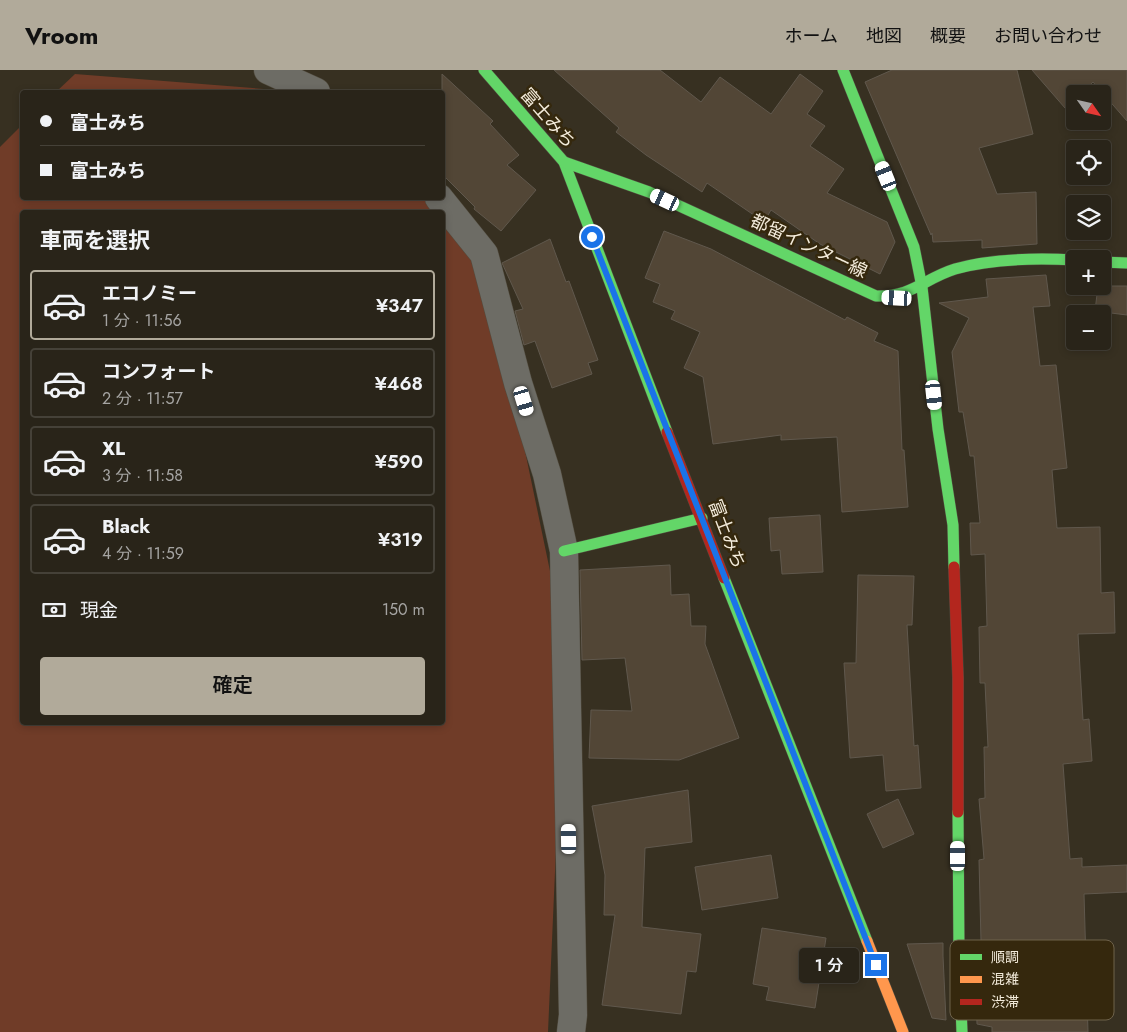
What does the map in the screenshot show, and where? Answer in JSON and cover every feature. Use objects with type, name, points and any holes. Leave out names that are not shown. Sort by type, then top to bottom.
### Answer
[{"type":"main road","name":"富士みち","points":[[484,70],[564,162],[619,311],[903,1032]]},
{"type":"main road","points":[[843,70],[914,247],[922,286],[938,429],[953,526],[958,678],[958,940]]},
{"type":"main road","name":"都留インター線","points":[[564,162],[649,192],[876,296],[897,298],[944,273],[969,266],[1001,262],[1066,260]]},
{"type":"main road","points":[[1111,262],[1127,263]]},
{"type":"main road","points":[[564,551],[702,518]]},
{"type":"street","points":[[268,70],[312,90]]},
{"type":"street","points":[[441,200],[484,254],[518,383],[546,474],[564,551],[573,1014],[571,1032]]},
{"type":"shaded area","points":[[75,74],[277,90],[58,90]]},
{"type":"shaded area","points":[[20,127],[20,200],[428,200],[439,210],[20,210],[20,725],[445,725],[445,216],[484,254],[565,643],[548,1032],[0,1032],[0,147]]},
{"type":"building","points":[[554,70],[660,70],[701,102],[720,77],[771,114],[800,74],[823,91],[807,114],[825,126],[810,146],[844,169],[827,193],[887,222],[895,242],[880,274],[820,244],[771,210],[764,222],[707,183],[702,192],[646,155],[616,132],[619,128]]},
{"type":"building","points":[[892,70],[1017,70],[1033,134],[979,148],[997,194],[1036,192],[1037,244],[982,248],[982,240],[933,242],[932,233],[931,235],[865,82]]},
{"type":"building","points":[[1032,70],[1127,70],[1127,121],[1111,103],[1111,85],[1096,85],[1093,82],[1090,85],[1066,85],[1065,108]]},
{"type":"building","points":[[442,74],[493,121],[490,124],[519,155],[507,165],[536,190],[501,231],[474,209],[475,207],[445,177],[445,90],[442,90]]},
{"type":"building","points":[[664,231],[711,249],[845,320],[847,317],[878,333],[874,341],[898,351],[902,450],[904,450],[908,507],[842,512],[837,437],[781,440],[781,435],[713,444],[703,377],[684,368],[700,332],[671,319],[675,311],[653,302],[660,284],[645,278]]},
{"type":"building","points":[[550,239],[566,282],[569,281],[598,360],[588,363],[592,374],[552,388],[535,341],[524,345],[515,311],[523,309],[502,263]]},
{"type":"building","points":[[1046,275],[1050,306],[1033,307],[1040,366],[1056,365],[1067,468],[1052,470],[1057,528],[1100,527],[1101,593],[1114,592],[1115,633],[1078,634],[1083,720],[1089,719],[1092,761],[1063,764],[1070,859],[1082,858],[1082,867],[1127,865],[1127,892],[1084,894],[1085,940],[981,940],[979,860],[984,859],[979,799],[985,798],[984,747],[988,747],[985,683],[980,683],[979,627],[987,626],[985,554],[971,555],[970,523],[980,523],[974,456],[970,456],[963,412],[959,412],[952,352],[969,318],[939,303],[988,297],[986,279]]},
{"type":"building","points":[[1111,286],[1127,286],[1127,315],[1111,313],[1111,305],[1096,305],[1097,295],[1111,295]]},
{"type":"building","points":[[820,515],[823,572],[782,574],[780,550],[771,551],[769,518]]},
{"type":"building","points":[[670,565],[671,595],[689,594],[691,626],[706,626],[705,644],[739,738],[679,760],[589,758],[591,710],[632,711],[625,658],[582,660],[580,570]]},
{"type":"building","points":[[858,575],[914,576],[912,625],[907,625],[914,746],[918,745],[921,788],[886,791],[883,755],[850,758],[844,663],[856,663]]},
{"type":"building","points":[[688,790],[692,842],[645,848],[642,927],[701,934],[696,972],[687,971],[681,1014],[602,1005],[615,915],[604,915],[605,875],[592,806]]},
{"type":"building","points":[[898,799],[914,834],[883,848],[867,814]]},
{"type":"building","points":[[771,855],[778,898],[702,910],[695,867]]},
{"type":"building","points":[[762,928],[826,938],[815,1008],[766,1000],[769,987],[753,984]]},
{"type":"building","points":[[943,943],[946,1020],[932,1018],[907,944]]},
{"type":"building","points":[[977,1020],[1088,1020],[1088,1032],[992,1032],[992,1027],[977,1024]]},
{"type":"traffic: fast","points":[[484,70],[564,162],[667,432]]},
{"type":"traffic: fast","points":[[843,70],[914,247],[922,287],[938,429],[953,525],[954,567]]},
{"type":"traffic: fast","points":[[564,162],[649,192],[876,296],[889,296],[909,291],[944,273],[969,265],[1030,259],[1066,260]]},
{"type":"traffic: fast","points":[[1111,262],[1127,263]]},
{"type":"traffic: fast","points":[[564,551],[702,518]]},
{"type":"traffic: fast","points":[[724,578],[867,941]]},
{"type":"traffic: fast","points":[[958,812],[959,940]]},
{"type":"traffic: fast","points":[[962,1020],[962,1032]]},
{"type":"traffic: slow","points":[[867,941],[903,1032]]},
{"type":"traffic: jam","points":[[667,432],[724,578]]},
{"type":"traffic: jam","points":[[954,567],[958,678],[958,812]]},
{"type":"route","points":[[592,237],[619,311],[702,518],[876,965]]}]
